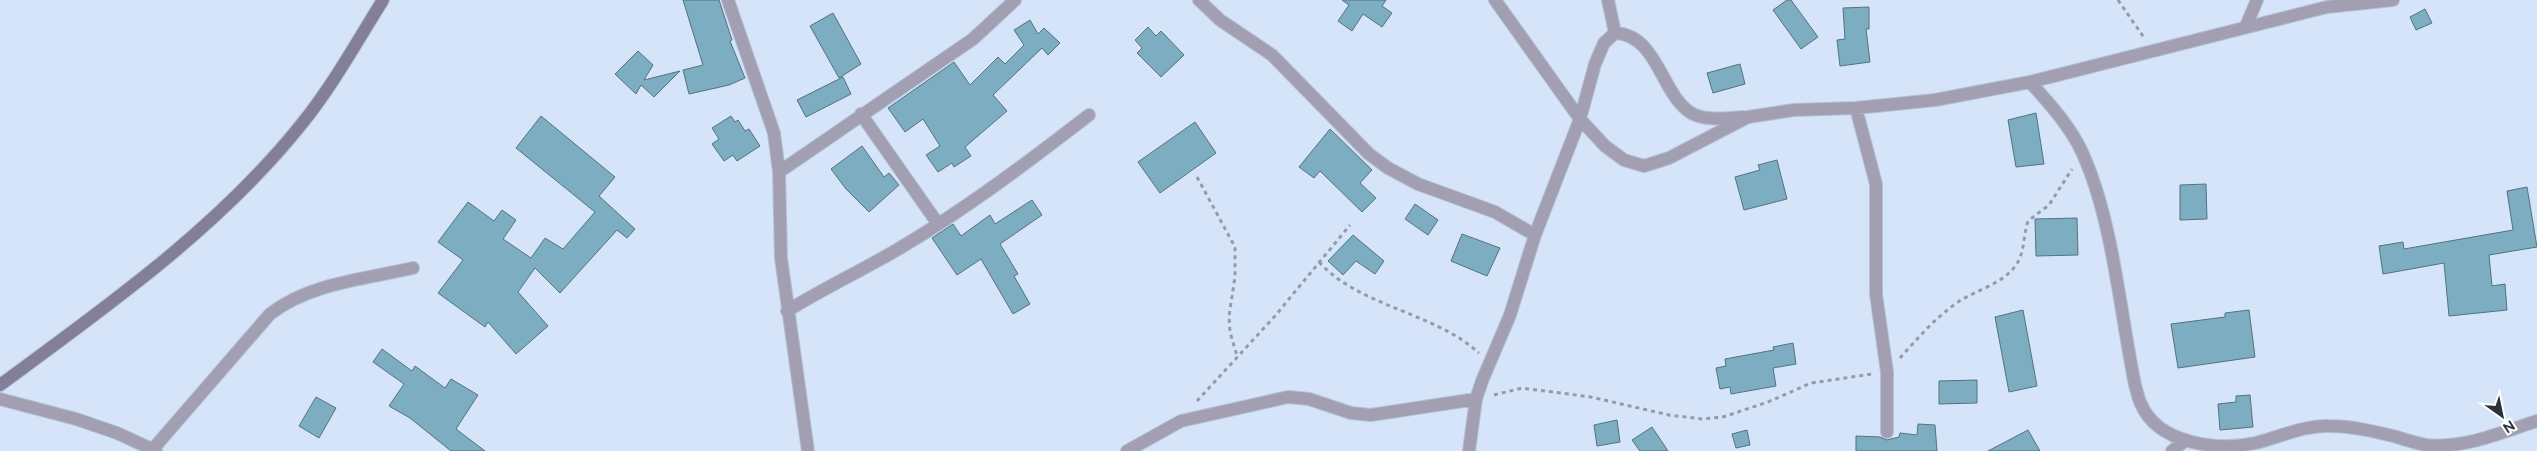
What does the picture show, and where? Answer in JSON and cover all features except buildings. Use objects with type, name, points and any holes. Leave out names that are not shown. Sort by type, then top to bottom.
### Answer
[{"type":"main road","points":[[0,385],[164,260],[209,221],[269,163],[301,126],[334,80],[384,0]]},
{"type":"street","points":[[728,0],[774,133],[779,172],[781,258],[808,451]]},
{"type":"street","points":[[779,172],[973,39],[1015,0]]},
{"type":"street","points":[[1199,0],[1220,20],[1272,55],[1364,149],[1388,168],[1418,184],[1495,212],[1535,235]]},
{"type":"street","points":[[1495,0],[1580,119],[1605,146],[1624,160],[1644,166],[1669,158],[1748,117]]},
{"type":"street","points":[[1608,0],[1615,32]]},
{"type":"street","points":[[2246,26],[2257,0]]},
{"type":"street","points":[[1469,451],[1476,399],[1489,362],[1510,315],[1535,235],[1580,119],[1595,64],[1604,43],[1615,32],[1627,33],[1638,42],[1658,66],[1682,105],[1693,114],[1705,118],[1748,117],[1794,110],[1856,108],[1935,100],[2030,82],[2327,7],[2393,0]]},
{"type":"street","points":[[2030,82],[2059,115],[2081,151],[2094,184],[2110,248],[2126,338],[2141,404],[2151,419],[2165,430],[2186,440],[2216,446],[2253,443],[2311,427],[2348,426],[2424,444],[2444,446],[2470,442],[2537,421]]},
{"type":"street","points":[[1856,108],[1876,184],[1876,294],[1887,372],[1887,432]]},
{"type":"street","points":[[861,114],[938,224]]},
{"type":"street","points":[[787,311],[900,248],[938,224],[986,192],[1089,115]]},
{"type":"street","points":[[0,399],[93,425],[117,433],[154,450],[270,314],[280,306],[297,297],[327,287],[413,268]]},
{"type":"street","points":[[1127,451],[1181,421],[1288,397],[1308,399],[1351,412],[1371,415],[1476,399]]},
{"type":"street","points":[[2172,451],[2186,440]]},
{"type":"path","points":[[2118,0],[2152,50]]},
{"type":"path","points":[[1476,399],[1522,388],[1591,396],[1669,415],[1702,419],[1723,417],[1768,402],[1811,383],[1887,372],[1938,317],[1960,301],[1997,281],[2015,266],[2023,247],[2028,221],[2044,210],[2056,197],[2081,151]]},
{"type":"path","points":[[1197,177],[1235,247],[1236,277],[1229,316],[1230,332],[1237,356]]},
{"type":"path","points":[[1181,421],[1237,356],[1275,316],[1350,225]]},
{"type":"path","points":[[1319,262],[1343,282],[1439,328],[1471,346],[1489,362]]}]
